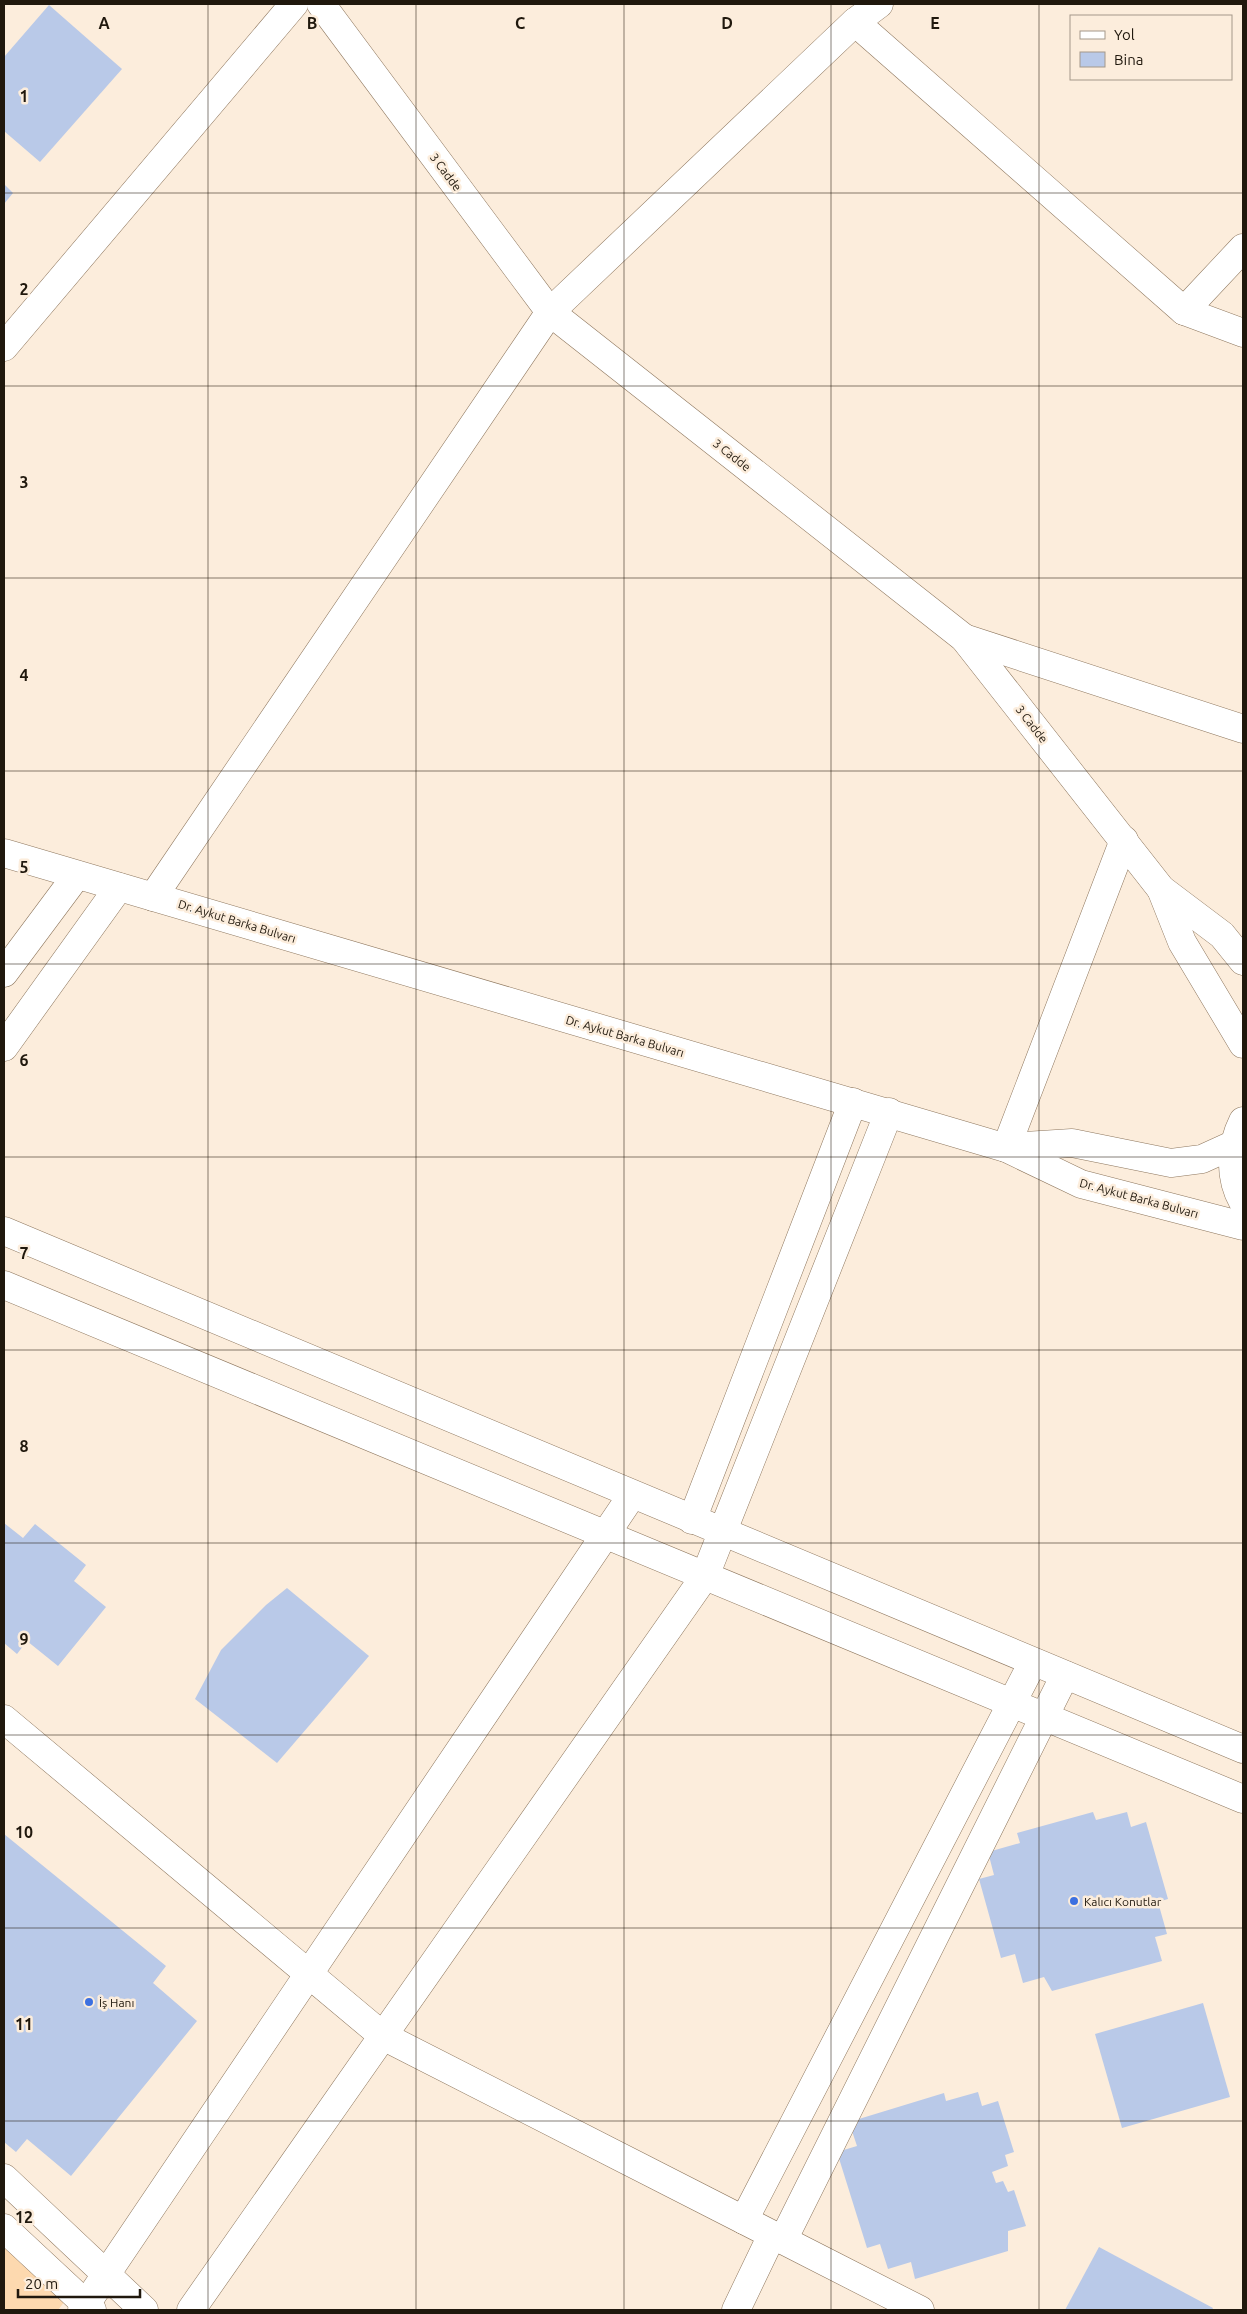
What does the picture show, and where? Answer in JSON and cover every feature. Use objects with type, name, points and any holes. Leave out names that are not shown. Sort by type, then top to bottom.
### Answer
[{"type":"street","points":[[4,347],[294,4]]},
{"type":"street","name":"3 Cadde","points":[[321,4],[550,312],[964,638],[1161,889]]},
{"type":"street","points":[[153,897],[550,312],[855,22],[880,4]]},
{"type":"street","points":[[855,22],[1184,311],[1243,333]]},
{"type":"street","points":[[1184,311],[1243,248]]},
{"type":"street","points":[[964,638],[1243,729]]},
{"type":"street","points":[[1124,840],[1006,1148],[1072,1143],[1171,1164],[1202,1159],[1239,1133]]},
{"type":"street","name":"Dr. Aykut Barka Bulvarı","points":[[4,853],[889,1112],[1006,1148],[1081,1184],[1243,1226]]},
{"type":"street","points":[[4,973],[78,875]]},
{"type":"street","points":[[4,1047],[119,887]]},
{"type":"street","points":[[1161,889],[1222,935],[1243,961]]},
{"type":"street","points":[[1161,889],[1182,942],[1243,1044]]},
{"type":"street","points":[[692,1520],[853,1102]]},
{"type":"street","points":[[191,2310],[705,1576],[889,1112]]},
{"type":"street","points":[[1239,1133],[1233,1169],[1238,1193],[1243,1202]]},
{"type":"street","points":[[4,1231],[1243,1750]]},
{"type":"street","points":[[4,1285],[1243,1799]]},
{"type":"street","points":[[4,2228],[87,2308],[107,2273],[632,1495]]},
{"type":"street","points":[[744,2220],[1033,1662]]},
{"type":"street","points":[[736,2310],[777,2237],[1065,1675]]},
{"type":"street","points":[[4,1720],[383,2036],[920,2310]]},
{"type":"street","points":[[4,2178],[107,2273],[144,2310]]},
{"type":"shaded area","points":[[4,2245],[65,2301],[58,2310],[4,2310]]},
{"type":"building","points":[[49,5],[122,69],[40,162],[4,131],[4,57]]},
{"type":"building","points":[[4,184],[13,193],[4,204]]},
{"type":"building","points":[[4,1523],[23,1538],[35,1524],[86,1565],[74,1581],[106,1607],[58,1666],[27,1641],[17,1654],[4,1643]]},
{"type":"building","points":[[287,1588],[369,1656],[277,1763],[195,1699],[221,1650],[266,1605]]},
{"type":"building","name":"Kalıcı Konutlar","points":[[1093,1812],[1096,1820],[1127,1812],[1131,1827],[1146,1822],[1168,1899],[1158,1902],[1167,1934],[1155,1937],[1162,1961],[1052,1991],[1044,1977],[1023,1983],[1015,1954],[1001,1958],[979,1879],[994,1875],[988,1852],[1020,1843],[1017,1833]]},
{"type":"building","name":"İş Hanı","points":[[4,1834],[166,1966],[153,1983],[197,2021],[71,2176],[27,2139],[16,2152],[4,2142]]},
{"type":"building","points":[[1203,2003],[1230,2097],[1122,2128],[1095,2034]]},
{"type":"building","points":[[978,2092],[982,2106],[998,2101],[1014,2152],[1005,2155],[1008,2166],[992,2172],[996,2183],[1003,2181],[1008,2192],[1014,2190],[1026,2226],[1008,2231],[1008,2251],[915,2279],[911,2262],[888,2269],[880,2244],[867,2248],[837,2152],[857,2146],[849,2122],[944,2093],[946,2101]]},
{"type":"building","points":[[1099,2247],[1213,2308],[1212,2310],[1065,2310]]},
{"type":"place","name":"Kalıcı Konutlar","points":[[1074,1901]]},
{"type":"place","name":"İş Hanı","points":[[89,2002]]}]
